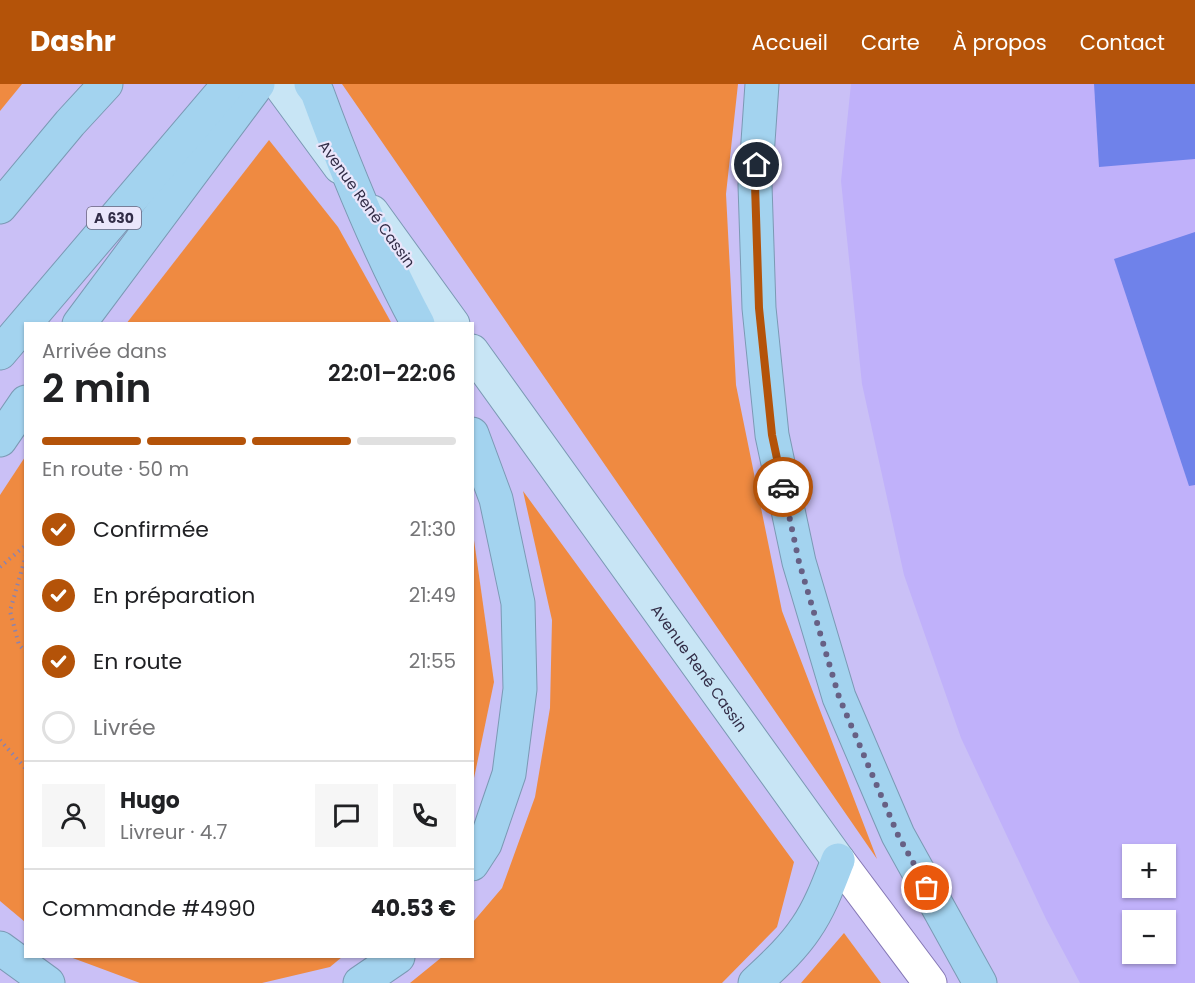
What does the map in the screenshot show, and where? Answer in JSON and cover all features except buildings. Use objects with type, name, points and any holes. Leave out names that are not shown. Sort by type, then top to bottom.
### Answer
[{"type":"highway","points":[[70,123],[99,84]]},
{"type":"highway","points":[[0,207],[70,123],[106,84]]},
{"type":"highway","name":"A 630","points":[[26,322],[229,84]]},
{"type":"highway","points":[[80,322],[258,84]]},
{"type":"highway","points":[[311,84],[317,92],[349,179],[403,297],[417,322]]},
{"type":"highway","points":[[762,84],[755,185],[759,308],[772,435],[799,562],[839,697],[898,835],[980,983]]},
{"type":"highway","name":"A 630","points":[[0,353],[24,325]]},
{"type":"highway","points":[[0,440],[24,405]]},
{"type":"highway","points":[[474,439],[496,499],[518,603],[520,689],[509,774],[484,844],[474,861]]},
{"type":"highway","points":[[755,983],[781,959],[807,927],[827,889],[838,860]]},
{"type":"highway","points":[[0,948],[48,983]]},
{"type":"highway","points":[[360,983],[397,958]]},
{"type":"main road","name":"Avenue René Cassin","points":[[279,84],[452,322]]},
{"type":"main road","name":"Avenue René Cassin","points":[[474,354],[838,860],[930,983]]},
{"type":"path","points":[[0,567],[24,547]]},
{"type":"path","points":[[24,562],[10,611],[19,645],[24,650]]},
{"type":"path","points":[[0,740],[24,766]]},
{"type":"shaded area","points":[[0,84],[22,84],[0,111]]},
{"type":"shaded area","points":[[342,84],[738,84],[726,194],[736,385],[782,611],[877,859]]},
{"type":"shaded area","points":[[851,84],[1195,84],[1195,983],[1080,983],[1046,919],[961,738],[904,575],[862,384],[841,181]]},
{"type":"shaded area","points":[[269,140],[338,227],[391,322],[128,322]]},
{"type":"shaded area","points":[[24,459],[24,921],[0,901],[0,495]]},
{"type":"shaded area","points":[[523,491],[794,862],[777,927],[722,983],[410,983],[441,958],[474,958],[474,921],[502,888],[535,797],[550,708],[552,620]]},
{"type":"shaded area","points":[[474,540],[494,682],[474,778]]},
{"type":"shaded area","points":[[844,933],[881,983],[801,983]]},
{"type":"shaded area","points":[[73,958],[341,958],[330,967],[262,983],[140,983]]},
{"type":"way so far","points":[[783,487],[799,562],[839,697],[898,835],[927,888]]},
{"type":"route","points":[[757,165],[755,185],[759,308],[772,435],[783,487]]}]
